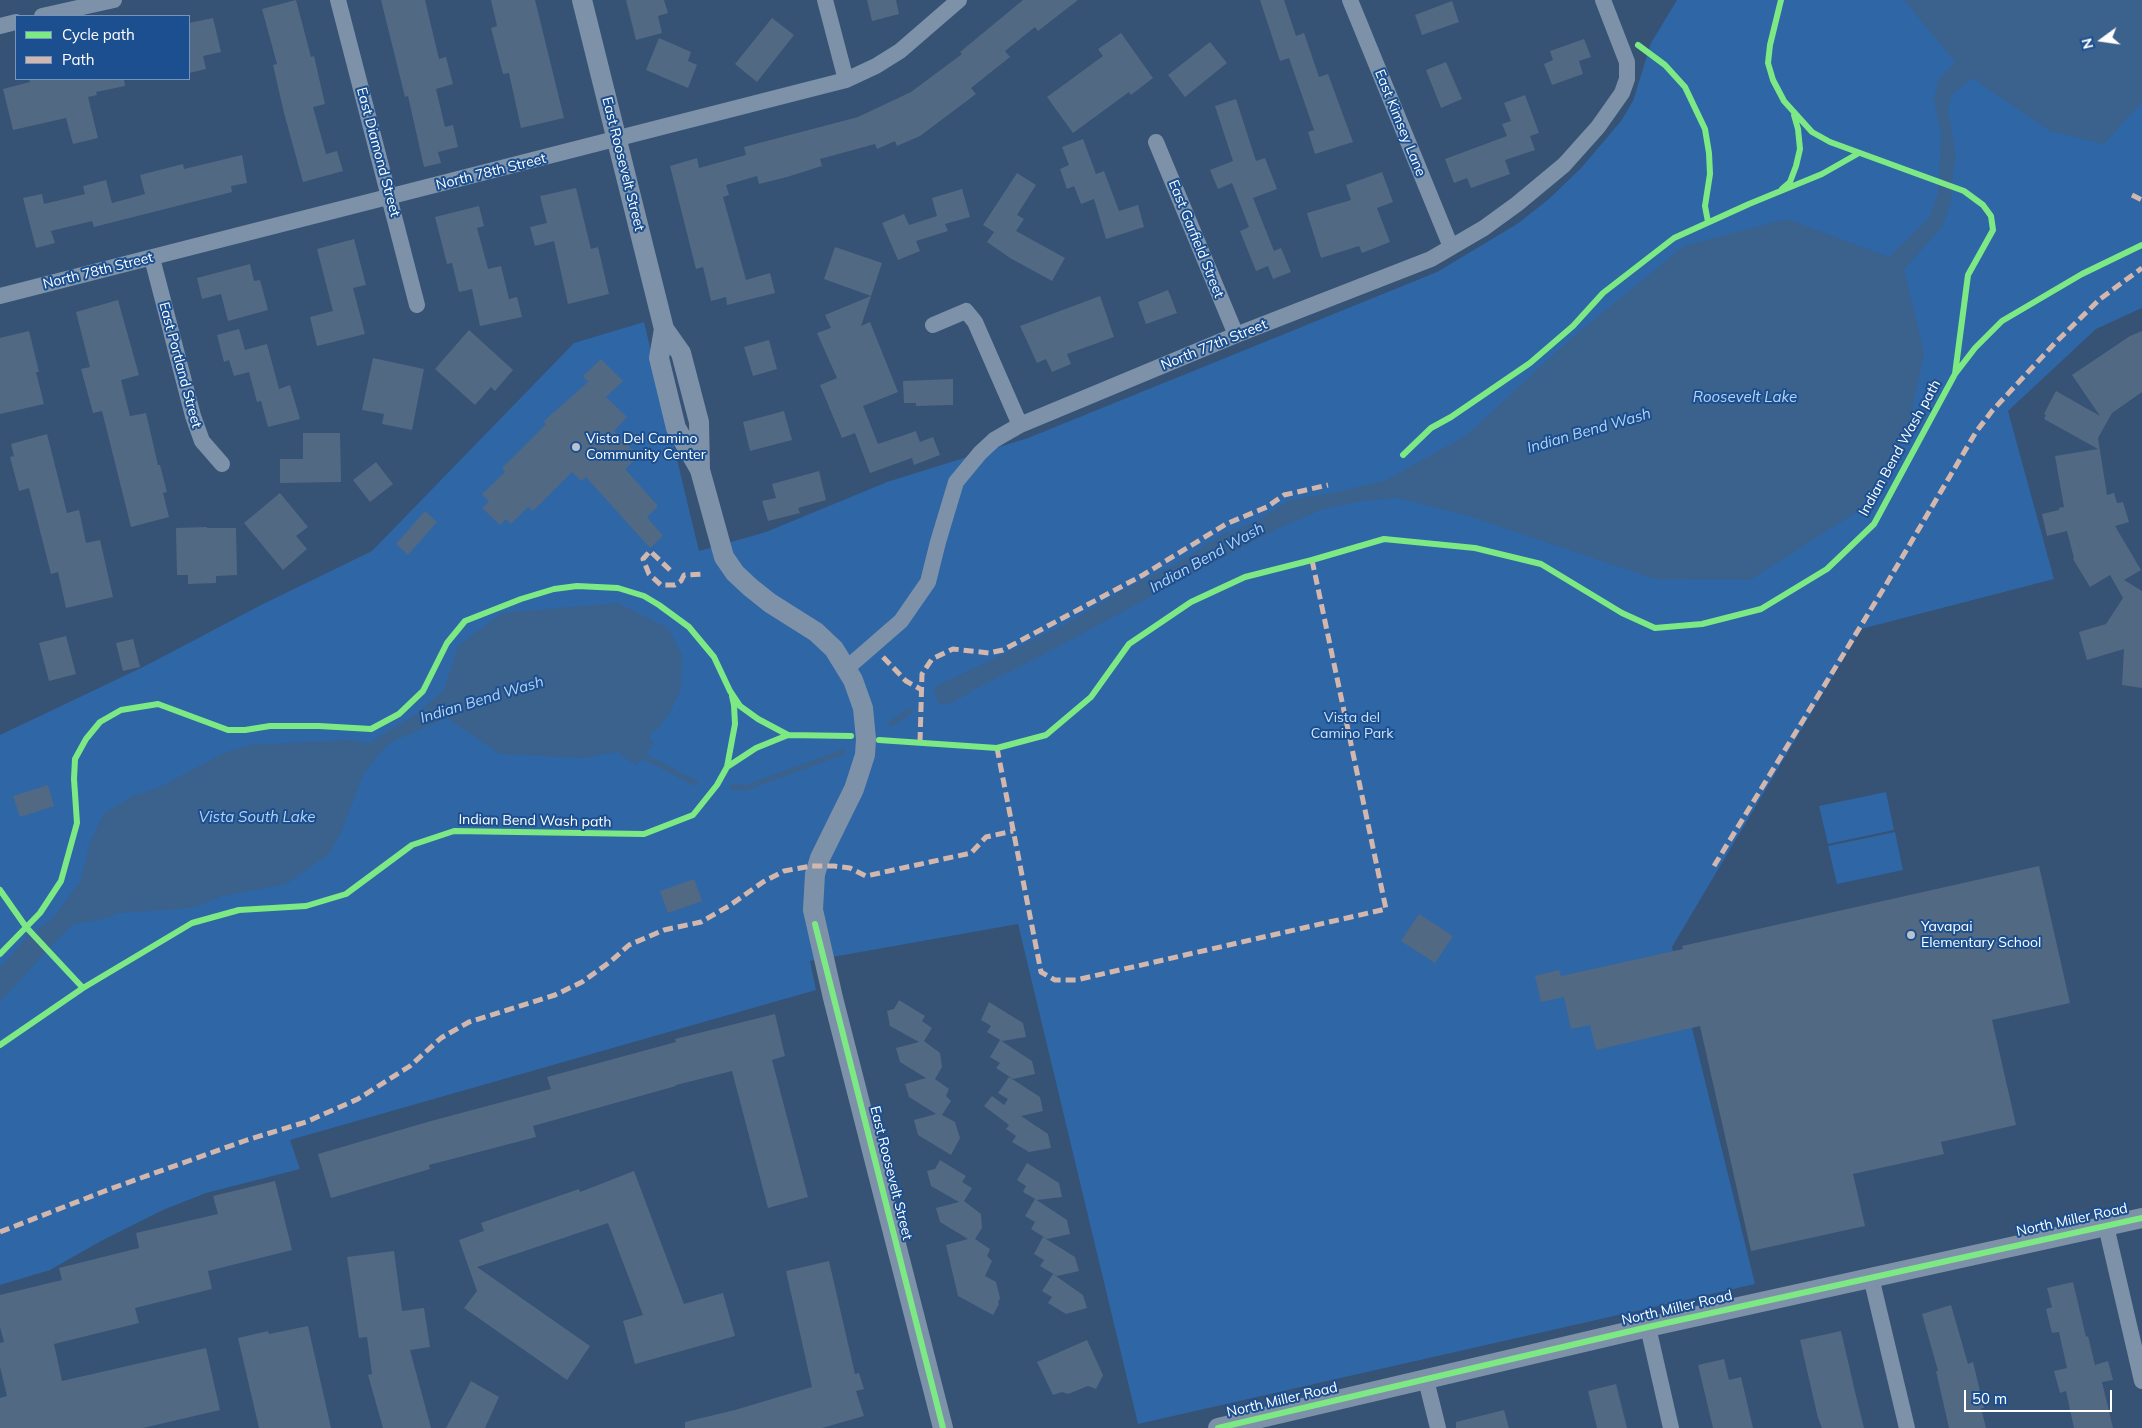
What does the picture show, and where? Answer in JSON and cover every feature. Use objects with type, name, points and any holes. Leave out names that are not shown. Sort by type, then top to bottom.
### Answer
[{"type":"street","points":[[46,15],[114,0]]},
{"type":"street","name":"East Diamond Street","points":[[338,0],[417,305]]},
{"type":"street","name":"East Roosevelt Street","points":[[582,0],[664,329],[681,354],[694,402],[699,422],[700,470],[724,557],[735,573],[770,603],[816,632],[834,649],[846,668],[863,708],[866,739],[865,755],[854,790],[820,858],[815,874],[813,910],[833,998],[943,1428]]},
{"type":"street","points":[[825,0],[846,80]]},
{"type":"street","name":"North 78th Street","points":[[0,296],[846,80],[876,66],[900,51],[959,0]]},
{"type":"street","name":"East Kimsey Lane","points":[[1350,0],[1451,247]]},
{"type":"street","name":"North 77th Street","points":[[846,668],[901,622],[928,582],[956,482],[980,453],[994,440],[1020,424],[1431,258],[1497,218],[1564,165],[1598,127],[1622,93],[1627,79],[1627,62],[1603,0]]},
{"type":"street","points":[[0,26],[15,22]]},
{"type":"street","name":"East Garfield Street","points":[[1156,142],[1236,336]]},
{"type":"street","name":"East Portland Street","points":[[152,258],[193,416],[202,441],[222,464]]},
{"type":"street","points":[[932,324],[966,311],[974,322],[1020,424]]},
{"type":"street","name":"North Miller Road","points":[[1218,1428],[1648,1327],[2142,1218]]},
{"type":"street","points":[[2106,1226],[2142,1381]]},
{"type":"street","points":[[1871,1277],[1907,1428]]},
{"type":"street","points":[[1648,1327],[1671,1428]]},
{"type":"street","points":[[1426,1380],[1438,1428]]},
{"type":"green space","name":"Vista del Camino Park","points":[[1677,0],[2142,0],[2142,308],[2096,329],[2008,411],[2054,579],[1861,629],[1672,947],[1755,1284],[1138,1424],[1018,924],[810,961],[816,990],[290,1140],[300,1169],[206,1193],[163,1210],[101,1241],[50,1270],[0,1285],[0,735],[145,666],[261,605],[372,551],[574,343],[644,322],[699,551],[766,532],[887,482],[1028,438],[1437,272],[1517,224],[1549,199],[1582,167],[1621,121],[1633,101],[1651,43]]},
{"type":"green space","points":[[1886,792],[1894,830],[1828,844],[1819,806]]},
{"type":"green space","points":[[1895,832],[1903,870],[1837,884],[1828,846]]},
{"type":"water","name":"Roosevelt Lake","points":[[1904,0],[2142,0],[2142,102],[2104,144],[2050,131],[1972,78],[1952,95],[1948,110],[1956,156],[1951,202],[1942,227],[1904,269],[1924,353],[1906,437],[1859,510],[1750,580],[1655,579],[1469,516],[1398,498],[1362,501],[1323,509],[1281,527],[1037,658],[973,690],[952,703],[939,704],[933,688],[1065,625],[1125,589],[1176,564],[1222,535],[1253,523],[1291,500],[1338,492],[1387,480],[1467,435],[1567,342],[1684,246],[1787,219],[1889,257],[1929,218],[1938,194],[1941,134],[1934,101],[1938,80],[1955,62]]},
{"type":"water","name":"Vista South Lake","points":[[618,603],[668,628],[682,655],[681,689],[670,712],[658,729],[652,730],[650,738],[654,744],[636,765],[617,752],[582,758],[500,754],[447,718],[391,742],[378,755],[363,775],[342,830],[329,854],[286,884],[222,896],[195,907],[117,913],[108,918],[74,924],[0,1002],[0,968],[27,937],[52,919],[80,882],[90,843],[104,813],[135,795],[158,788],[224,753],[250,745],[351,740],[368,744],[418,713],[444,690],[458,646],[502,613]]},
{"type":"building","points":[[296,0],[311,57],[314,56],[325,104],[313,107],[326,154],[337,151],[343,171],[303,182],[284,113],[273,65],[277,64],[262,9]]},
{"type":"building","points":[[381,0],[425,0],[439,59],[446,57],[453,84],[436,89],[445,127],[453,125],[458,147],[438,152],[441,163],[424,167],[408,96],[405,97]]},
{"type":"building","points":[[491,0],[535,0],[564,118],[521,128],[509,73],[503,74],[491,28],[497,26]]},
{"type":"building","points":[[626,0],[664,0],[668,13],[658,16],[662,33],[636,40]]},
{"type":"building","points":[[867,0],[896,0],[899,14],[872,21]]},
{"type":"building","points":[[1023,0],[1078,0],[1038,31],[1035,27],[1005,51],[1010,57],[971,88],[976,94],[920,136],[897,146],[895,141],[877,149],[875,144],[820,159],[822,166],[787,177],[759,184],[757,176],[726,185],[729,195],[723,197],[746,280],[770,273],[775,293],[727,305],[726,297],[711,301],[703,267],[696,269],[670,166],[697,158],[699,168],[746,155],[744,147],[858,117],[911,92],[962,54],[960,52]]},
{"type":"building","points":[[1260,0],[1284,0],[1296,36],[1304,33],[1319,77],[1328,74],[1353,142],[1315,154],[1308,132],[1314,130],[1289,58],[1280,61]]},
{"type":"building","points":[[1452,1],[1459,22],[1422,35],[1415,15]]},
{"type":"building","points":[[213,18],[221,52],[203,56],[206,69],[190,73],[190,23]]},
{"type":"building","points":[[772,18],[794,35],[757,82],[735,64]]},
{"type":"building","points":[[1121,33],[1153,78],[1131,95],[1129,92],[1073,133],[1047,97],[1103,56],[1098,49]]},
{"type":"building","points":[[659,38],[691,52],[688,61],[697,65],[688,88],[646,70]]},
{"type":"building","points":[[1584,39],[1591,57],[1579,61],[1583,74],[1552,85],[1544,64],[1553,60],[1550,51]]},
{"type":"building","points":[[1210,42],[1227,63],[1185,97],[1168,75]]},
{"type":"building","points":[[1446,62],[1462,99],[1441,108],[1426,70]]},
{"type":"building","points":[[29,80],[124,80],[125,86],[96,92],[97,95],[88,97],[98,138],[73,144],[66,118],[13,130],[3,89],[30,82]]},
{"type":"building","points":[[1525,95],[1539,133],[1530,136],[1535,150],[1505,160],[1510,174],[1471,188],[1467,178],[1454,183],[1445,159],[1507,136],[1502,124],[1511,121],[1504,103]]},
{"type":"building","points":[[1236,99],[1256,161],[1265,158],[1277,189],[1253,198],[1274,251],[1281,248],[1291,272],[1273,279],[1268,266],[1256,271],[1240,231],[1249,227],[1232,183],[1218,189],[1210,170],[1233,161],[1215,106]]},
{"type":"building","points":[[1083,139],[1096,174],[1104,171],[1119,211],[1138,205],[1144,227],[1106,239],[1094,199],[1081,204],[1074,186],[1067,189],[1060,169],[1069,165],[1062,147]]},
{"type":"building","points":[[242,155],[247,183],[231,186],[232,192],[94,227],[92,221],[51,231],[55,243],[36,248],[23,198],[42,194],[44,204],[85,194],[83,186],[106,180],[112,203],[145,194],[140,175],[183,164],[184,169]]},
{"type":"building","points":[[1382,172],[1393,202],[1377,208],[1390,242],[1362,253],[1359,246],[1321,258],[1307,213],[1351,200],[1346,185]]},
{"type":"building","points":[[1017,173],[1036,185],[1017,215],[1024,219],[1016,231],[1065,258],[1052,281],[1010,258],[987,242],[994,232],[983,225]]},
{"type":"building","points":[[576,188],[591,249],[598,247],[609,294],[568,304],[554,241],[535,246],[530,227],[547,223],[540,196]]},
{"type":"building","points":[[962,189],[970,217],[945,224],[948,231],[916,241],[920,251],[898,260],[882,223],[904,214],[909,225],[937,216],[932,198]]},
{"type":"building","points":[[479,206],[484,226],[477,228],[488,269],[501,266],[509,299],[517,297],[522,317],[480,326],[472,289],[459,292],[452,263],[447,264],[435,217]]},
{"type":"building","points":[[354,239],[366,285],[353,288],[365,334],[317,346],[310,317],[333,311],[317,249]]},
{"type":"building","points":[[835,247],[882,263],[871,296],[824,279]]},
{"type":"building","points":[[250,264],[254,281],[260,280],[268,310],[228,321],[221,294],[202,299],[197,278]]},
{"type":"building","points":[[1168,290],[1177,313],[1146,324],[1138,302]]},
{"type":"building","points":[[871,296],[861,326],[870,322],[898,392],[863,406],[878,444],[916,431],[920,442],[933,437],[940,455],[914,465],[912,458],[870,473],[855,433],[842,438],[820,385],[837,378],[817,333],[831,328],[825,315]]},
{"type":"building","points":[[1100,296],[1114,337],[1067,354],[1071,364],[1052,372],[1046,359],[1037,363],[1020,326]]},
{"type":"building","points":[[118,300],[139,375],[121,380],[130,416],[146,413],[158,465],[160,465],[167,492],[163,493],[169,517],[131,527],[102,411],[93,413],[81,369],[90,367],[76,312]]},
{"type":"building","points":[[239,329],[245,350],[267,344],[279,389],[290,385],[300,419],[268,427],[261,401],[257,402],[249,372],[234,376],[229,360],[224,362],[217,335]]},
{"type":"building","points":[[469,330],[513,370],[495,391],[491,387],[475,405],[435,369]]},
{"type":"building","points":[[29,331],[39,372],[36,372],[44,404],[0,414],[0,338]]},
{"type":"building","points":[[2142,331],[2142,392],[2112,413],[2098,438],[2107,495],[2114,493],[2117,503],[2123,502],[2129,522],[2115,526],[2141,570],[2124,580],[2142,591],[2142,688],[2122,685],[2124,649],[2087,660],[2079,632],[2106,624],[2123,598],[2110,575],[2090,587],[2073,559],[2067,531],[2047,536],[2042,514],[2064,507],[2055,456],[2098,449],[2044,419],[2046,415],[2044,414],[2056,391],[2100,416],[2072,375],[2130,336]]},
{"type":"building","points":[[769,340],[777,369],[753,376],[744,347]]},
{"type":"building","points":[[373,358],[424,369],[412,430],[382,424],[384,414],[362,410]]},
{"type":"building","name":"Vista Del Camino Community Center","points":[[601,359],[623,381],[606,397],[627,417],[614,431],[639,456],[625,469],[658,506],[647,517],[663,536],[650,548],[586,477],[581,481],[572,472],[533,511],[528,507],[511,524],[506,519],[500,525],[482,508],[489,502],[482,494],[505,472],[502,468],[546,424],[544,421],[588,382],[583,376]]},
{"type":"building","points":[[953,379],[953,405],[916,406],[916,403],[904,403],[903,381]]},
{"type":"building","points":[[784,411],[792,440],[750,451],[743,422]]},
{"type":"building","points":[[303,433],[340,433],[341,482],[280,483],[280,459],[303,459]]},
{"type":"building","points":[[47,434],[67,513],[79,510],[86,543],[100,540],[113,597],[66,608],[58,572],[51,574],[29,488],[19,491],[10,457],[14,456],[11,444]]},
{"type":"building","points":[[376,462],[393,484],[370,502],[353,480]]},
{"type":"building","points":[[819,471],[826,500],[798,508],[800,513],[768,521],[762,501],[776,498],[772,484]]},
{"type":"building","points":[[280,493],[308,527],[296,536],[307,549],[283,570],[244,523]]},
{"type":"building","points":[[425,511],[437,522],[408,555],[396,544]]},
{"type":"building","points":[[176,528],[236,528],[237,575],[216,576],[216,583],[188,584],[188,575],[177,575]]},
{"type":"building","points":[[66,636],[76,674],[49,681],[39,643]]},
{"type":"building","points":[[133,639],[140,667],[123,671],[116,643]]},
{"type":"building","points":[[48,785],[54,806],[20,817],[13,796]]},
{"type":"building","points":[[2039,866],[2070,1003],[1992,1020],[2016,1125],[1941,1142],[1944,1154],[1853,1174],[1865,1226],[1751,1251],[1700,1026],[1596,1050],[1590,1025],[1571,1029],[1564,997],[1541,1002],[1535,976],[1559,970],[1561,976],[1683,949],[1682,946]]},
{"type":"building","points":[[694,879],[702,901],[668,913],[660,891]]},
{"type":"building","points":[[1419,914],[1453,936],[1435,963],[1401,941]]},
{"type":"building","points":[[899,1000],[925,1016],[922,1021],[932,1028],[924,1041],[940,1053],[942,1067],[935,1079],[949,1089],[946,1096],[951,1101],[942,1115],[955,1122],[960,1138],[951,1155],[918,1135],[914,1120],[936,1114],[909,1097],[905,1084],[926,1078],[900,1062],[896,1048],[919,1042],[890,1026],[887,1011],[894,1009]]},
{"type":"building","points":[[989,1002],[1023,1023],[1026,1037],[1002,1041],[987,1032],[991,1026],[981,1020]]},
{"type":"building","points":[[775,1014],[785,1056],[772,1060],[808,1197],[768,1208],[732,1071],[533,1126],[536,1137],[429,1165],[430,1169],[331,1198],[318,1154],[551,1089],[547,1077],[676,1042],[675,1039]]},
{"type":"building","points":[[1000,1040],[1032,1061],[1035,1074],[1013,1079],[996,1068],[1000,1063],[990,1057]]},
{"type":"building","points":[[1009,1077],[1040,1097],[1043,1111],[1021,1116],[1048,1134],[1051,1148],[1029,1152],[1012,1142],[1016,1136],[1006,1129],[1009,1125],[984,1106],[992,1096],[1004,1105],[1008,1099],[998,1093]]},
{"type":"building","points":[[940,1160],[966,1176],[962,1182],[972,1188],[964,1201],[981,1214],[982,1228],[975,1239],[990,1249],[987,1256],[992,1261],[985,1276],[996,1282],[1000,1298],[993,1315],[958,1296],[946,1245],[968,1239],[940,1222],[936,1208],[959,1202],[931,1186],[927,1171],[935,1169]]},
{"type":"building","points":[[1027,1163],[1059,1183],[1062,1197],[1037,1200],[1023,1192],[1026,1186],[1017,1180]]},
{"type":"building","points":[[634,1171],[684,1304],[723,1293],[735,1336],[635,1364],[623,1321],[643,1315],[608,1223],[477,1267],[590,1346],[567,1380],[464,1308],[477,1291],[459,1240],[484,1231],[481,1223],[579,1189],[580,1192]]},
{"type":"building","points":[[275,1181],[292,1250],[208,1271],[212,1289],[135,1308],[139,1323],[54,1344],[62,1381],[206,1348],[220,1410],[143,1428],[0,1428],[0,1398],[7,1396],[0,1367],[0,1343],[4,1342],[0,1327],[0,1295],[62,1280],[59,1268],[139,1248],[136,1233],[218,1214],[213,1196]]},
{"type":"building","points":[[1035,1199],[1067,1220],[1070,1234],[1047,1239],[1031,1229],[1035,1222],[1025,1216]]},
{"type":"building","points":[[1043,1237],[1075,1257],[1079,1271],[1057,1276],[1040,1266],[1044,1260],[1034,1254]]},
{"type":"building","points":[[394,1251],[402,1311],[424,1308],[430,1347],[410,1350],[431,1428],[383,1428],[368,1375],[372,1374],[367,1337],[359,1338],[347,1257]]},
{"type":"building","points":[[829,1261],[855,1374],[859,1373],[864,1389],[856,1391],[864,1416],[822,1428],[685,1428],[685,1422],[735,1410],[812,1387],[786,1271]]},
{"type":"building","points":[[1053,1274],[1083,1295],[1087,1308],[1066,1314],[1048,1303],[1052,1297],[1042,1291]]},
{"type":"building","points":[[2073,1282],[2086,1337],[2088,1336],[2095,1365],[2108,1361],[2113,1380],[2102,1382],[2113,1428],[2074,1428],[2066,1391],[2060,1393],[2054,1371],[2067,1368],[2059,1332],[2052,1333],[2046,1309],[2052,1307],[2047,1288]]},
{"type":"building","points":[[1951,1305],[1968,1364],[1973,1362],[1984,1408],[1981,1408],[1986,1428],[1949,1428],[1936,1371],[1938,1371],[1922,1314]]},
{"type":"building","points":[[308,1326],[331,1428],[259,1428],[238,1338],[268,1331],[269,1334]]},
{"type":"building","points":[[1841,1331],[1864,1428],[1822,1428],[1818,1418],[1800,1340]]},
{"type":"building","points":[[1087,1340],[1103,1375],[1096,1389],[1088,1386],[1068,1394],[1062,1392],[1053,1395],[1037,1362]]},
{"type":"building","points":[[1724,1359],[1729,1380],[1741,1377],[1753,1428],[1713,1428],[1698,1365]]},
{"type":"building","points":[[471,1381],[499,1397],[485,1428],[446,1428]]},
{"type":"building","points":[[1616,1384],[1627,1428],[1597,1428],[1588,1391]]},
{"type":"building","points":[[1504,1410],[1509,1428],[1456,1428],[1456,1422]]},
{"type":"waterway","name":"Indian Bend Wash","points":[[891,724],[909,711]]},
{"type":"waterway","name":"Indian Bend Wash","points":[[639,750],[643,756],[695,783]]},
{"type":"waterway","name":"Indian Bend Wash","points":[[733,787],[745,788],[843,752]]},
{"type":"marked path","points":[[2132,195],[2142,200]]},
{"type":"marked path","points":[[1714,866],[1887,583],[1976,432],[1992,411],[2055,343],[2100,299],[2142,268]]},
{"type":"marked path","points":[[920,742],[922,674],[932,659],[953,649],[989,653],[1003,650],[1143,575],[1226,524],[1267,507],[1284,495],[1328,485]]},
{"type":"marked path","points":[[670,570],[650,551],[643,559],[649,574],[661,585],[675,585],[681,581],[684,575],[704,574]]},
{"type":"marked path","points":[[997,748],[1041,972],[1055,980],[1076,980],[1386,909],[1312,560]]},
{"type":"marked path","points":[[883,657],[906,681],[922,690]]},
{"type":"marked path","points":[[0,1232],[110,1189],[247,1140],[306,1122],[358,1099],[410,1066],[441,1038],[469,1022],[555,995],[582,982],[610,962],[629,945],[664,930],[701,922],[729,906],[763,882],[784,871],[811,866],[834,866],[850,868],[866,876],[971,853],[986,837],[1013,831]]},
{"type":"cycle path","points":[[1781,0],[1770,45],[1768,63],[1773,80],[1784,101],[1812,132],[1830,142],[1964,191],[1983,205],[1991,216],[1993,230],[1968,275],[1955,374]]},
{"type":"cycle path","points":[[1638,45],[1665,65],[1685,87],[1705,129],[1710,174],[1705,206],[1708,222]]},
{"type":"cycle path","points":[[1782,189],[1790,182],[1800,149],[1798,129],[1794,115]]},
{"type":"cycle path","points":[[1403,455],[1431,428],[1451,417],[1530,363],[1573,326],[1603,293],[1674,238],[1822,174],[1859,153]]},
{"type":"cycle path","name":"Indian Bend Wash path","points":[[879,740],[997,748],[1046,735],[1091,697],[1129,644],[1191,602],[1245,577],[1384,539],[1475,548],[1541,564],[1622,613],[1655,628],[1702,624],[1761,609],[1827,569],[1874,524],[1955,374],[1975,348],[2002,321],[2082,274],[2142,245]]},
{"type":"cycle path","points":[[0,954],[40,913],[61,881],[77,823],[74,779],[75,759],[86,739],[100,722],[121,710],[158,704],[228,730],[245,730],[270,726],[371,729],[399,714],[423,691],[447,643],[465,621],[521,599],[554,589],[577,586],[618,588],[644,596],[659,605],[689,627],[714,657],[730,691],[740,706],[758,719],[788,735]]},
{"type":"cycle path","points":[[727,767],[735,724],[732,696]]},
{"type":"cycle path","name":"Indian Bend Wash path","points":[[0,1045],[83,988],[192,923],[239,910],[306,906],[346,894],[412,845],[454,831],[644,834],[693,815],[717,785],[727,767],[756,748],[788,735],[851,736]]},
{"type":"cycle path","points":[[0,890],[26,927],[83,988]]},
{"type":"cycle path","points":[[815,924],[943,1428]]},
{"type":"cycle path","points":[[1218,1428],[1648,1327],[2142,1218]]},
{"type":"place","name":"Vista Del Camino Community Center","points":[[576,447]]},
{"type":"place","name":"Yavapai Elementary School","points":[[1911,935]]}]
